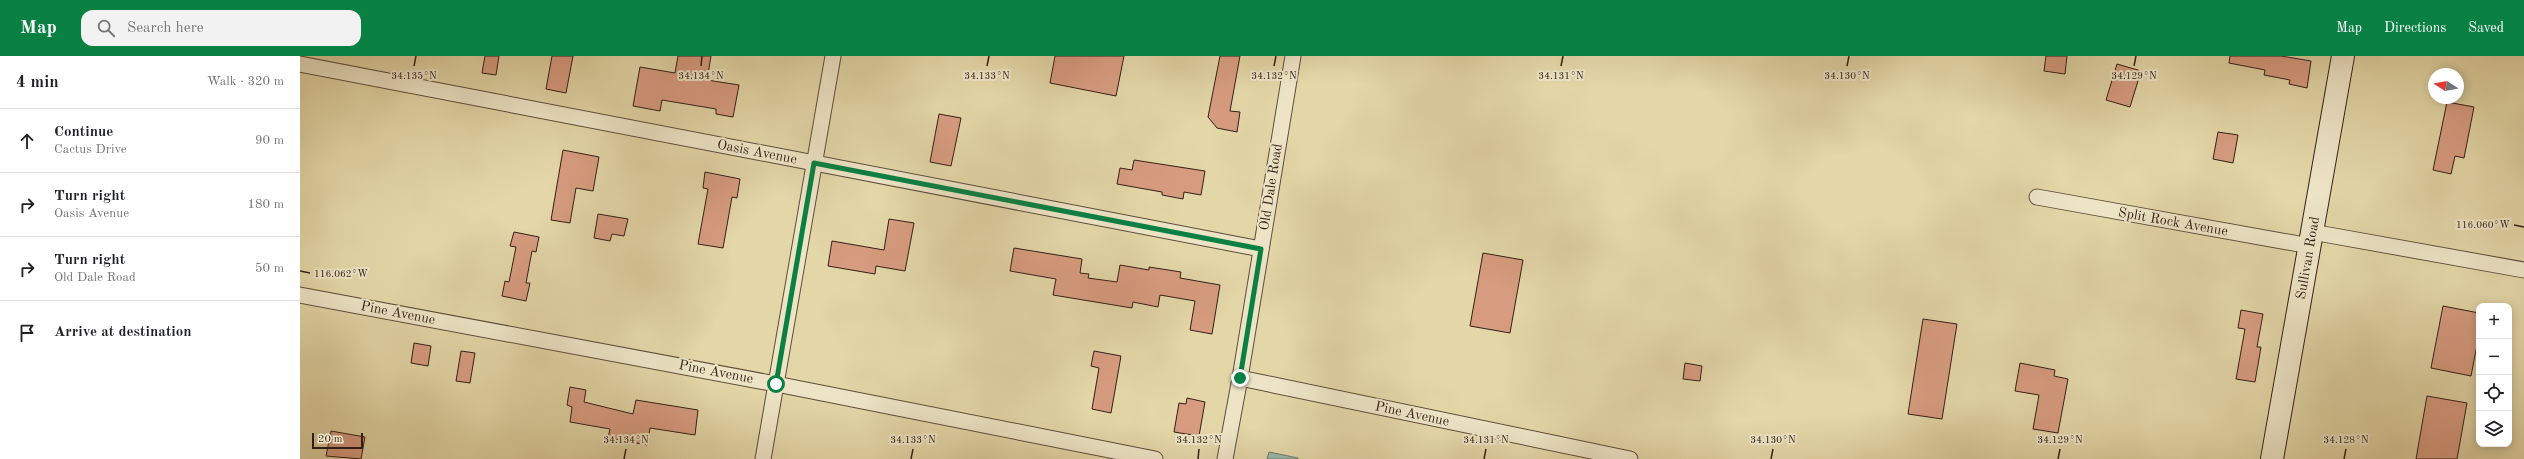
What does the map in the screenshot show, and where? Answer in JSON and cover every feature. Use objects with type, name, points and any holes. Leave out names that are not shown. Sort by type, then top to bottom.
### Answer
[{"type":"street","points":[[763,459],[833,56]]},
{"type":"street","name":"Old Dale Road","points":[[1224,459],[1240,378],[1293,56]]},
{"type":"street","name":"Sullivan Road","points":[[2272,459],[2343,56]]},
{"type":"street","name":"Oasis Avenue","points":[[300,64],[1261,249]]},
{"type":"street","name":"Split Rock Avenue","points":[[2037,197],[2524,270]]},
{"type":"street","name":"Pine Avenue","points":[[300,295],[776,384],[1155,459]]},
{"type":"street","name":"Pine Avenue","points":[[1240,378],[1630,459]]},
{"type":"shaded area","points":[[1269,452],[1298,458],[1298,459],[1267,459]]},
{"type":"building","points":[[485,56],[499,56],[496,75],[482,73]]},
{"type":"building","points":[[552,56],[573,56],[566,93],[546,89]]},
{"type":"building","points":[[678,56],[711,56],[707,80],[739,85],[733,117],[716,114],[716,109],[662,100],[660,111],[633,106],[640,67],[675,73]]},
{"type":"building","points":[[1055,56],[1124,56],[1116,96],[1050,83]]},
{"type":"building","points":[[1220,56],[1240,56],[1230,111],[1240,112],[1237,132],[1217,128],[1208,117]]},
{"type":"building","points":[[2046,56],[2067,56],[2065,74],[2044,71]]},
{"type":"building","points":[[2230,56],[2281,56],[2311,61],[2307,88],[2289,84],[2290,80],[2264,75],[2265,70],[2229,63]]},
{"type":"building","points":[[2117,64],[2141,71],[2130,107],[2106,100]]},
{"type":"building","points":[[2447,104],[2458,104],[2474,107],[2464,158],[2455,156],[2451,174],[2433,170]]},
{"type":"building","points":[[939,114],[961,118],[951,166],[930,162]]},
{"type":"building","points":[[2218,132],[2238,135],[2233,163],[2213,159]]},
{"type":"building","points":[[563,150],[599,157],[593,191],[576,188],[570,223],[551,220]]},
{"type":"building","points":[[1134,160],[1205,171],[1201,195],[1184,192],[1183,199],[1162,195],[1162,192],[1117,184],[1120,168],[1132,170]]},
{"type":"building","points":[[705,172],[740,179],[737,198],[732,197],[723,248],[698,244],[708,189],[703,188]]},
{"type":"building","points":[[598,214],[628,219],[624,236],[612,234],[610,241],[594,238]]},
{"type":"building","points":[[889,219],[914,223],[905,271],[876,266],[875,274],[828,266],[832,241],[884,250]]},
{"type":"building","points":[[514,232],[539,237],[536,252],[532,251],[526,283],[530,283],[526,301],[502,296],[505,281],[509,282],[516,247],[510,246]]},
{"type":"building","points":[[1014,248],[1082,259],[1080,273],[1089,274],[1088,278],[1117,282],[1120,265],[1149,270],[1149,267],[1181,272],[1180,278],[1220,285],[1212,334],[1190,330],[1195,301],[1160,295],[1158,307],[1133,302],[1132,308],[1053,295],[1056,279],[1010,271]]},
{"type":"building","points":[[1483,253],[1523,260],[1510,333],[1470,326]]},
{"type":"building","points":[[2443,306],[2476,312],[2476,350],[2471,376],[2431,368]]},
{"type":"building","points":[[2241,310],[2263,314],[2257,347],[2261,347],[2255,382],[2236,379],[2245,329],[2238,328]]},
{"type":"building","points":[[1923,319],[1957,324],[1942,419],[1908,414]]},
{"type":"building","points":[[414,343],[431,346],[428,366],[411,363]]},
{"type":"building","points":[[461,351],[475,353],[470,383],[456,381]]},
{"type":"building","points":[[1094,351],[1121,356],[1111,413],[1092,409],[1099,368],[1091,366]]},
{"type":"building","points":[[1685,363],[1702,366],[1700,381],[1683,379]]},
{"type":"building","points":[[2020,363],[2055,370],[2054,376],[2068,379],[2058,433],[2033,429],[2039,395],[2015,391]]},
{"type":"building","points":[[570,387],[586,390],[584,402],[633,414],[636,400],[698,410],[695,435],[650,428],[647,445],[608,438],[610,429],[570,422],[572,407],[567,405]]},
{"type":"building","points":[[2427,396],[2467,403],[2457,459],[2416,459]]},
{"type":"building","points":[[1187,398],[1205,402],[1199,436],[1174,432],[1179,403],[1186,404]]},
{"type":"building","points":[[331,431],[365,437],[361,459],[326,456]]},
{"type":"route","points":[[776,384],[814,163],[1261,249],[1240,378]]}]
